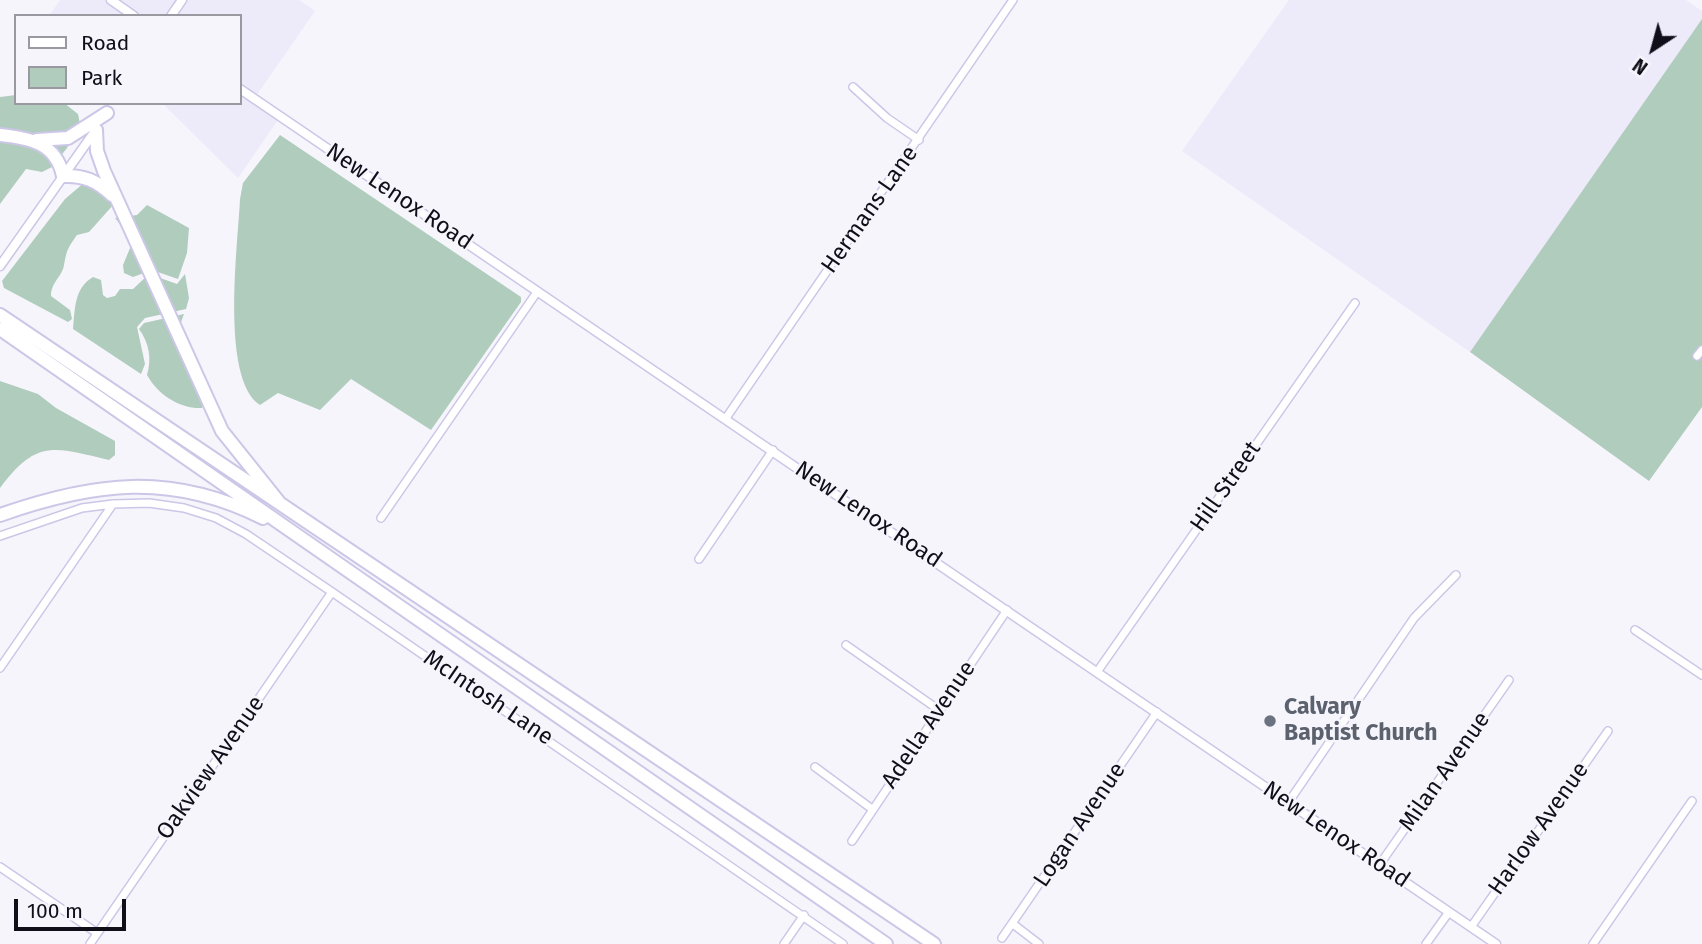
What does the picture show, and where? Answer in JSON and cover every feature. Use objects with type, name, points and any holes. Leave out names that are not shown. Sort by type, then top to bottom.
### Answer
[{"type":"highway","points":[[0,135],[37,140],[68,138],[110,108]]},
{"type":"highway","points":[[96,130],[100,161],[114,197],[222,431],[282,508]]},
{"type":"highway","points":[[37,140],[56,158],[63,176],[78,175],[94,181],[114,197]]},
{"type":"highway","points":[[0,315],[282,508],[934,944]]},
{"type":"highway","points":[[0,328],[886,944]]},
{"type":"highway","points":[[0,515],[77,491],[138,485],[177,489],[233,503],[306,540]]},
{"type":"street","points":[[111,0],[131,14]]},
{"type":"street","name":"Hermans Lane","points":[[726,418],[919,141],[1013,0]]},
{"type":"street","points":[[853,87],[887,118],[919,141]]},
{"type":"street","name":"New Lenox Road","points":[[242,90],[1496,944]]},
{"type":"street","points":[[0,266],[110,108]]},
{"type":"street","points":[[381,518],[537,292]]},
{"type":"street","name":"Hill Street","points":[[1097,671],[1355,303]]},
{"type":"street","points":[[699,559],[773,450]]},
{"type":"street","points":[[0,668],[113,504]]},
{"type":"street","name":"McIntosh Lane","points":[[0,536],[82,508],[113,504],[161,505],[216,518],[247,534],[804,915],[842,944]]},
{"type":"street","points":[[1288,803],[1414,618],[1456,575]]},
{"type":"street","name":"Oakview Avenue","points":[[89,944],[332,592]]},
{"type":"street","name":"Adella Avenue","points":[[852,841],[1007,610]]},
{"type":"street","points":[[1635,630],[1702,675]]},
{"type":"street","points":[[846,645],[939,710]]},
{"type":"street","name":"Milan Avenue","points":[[1380,864],[1509,680]]},
{"type":"street","name":"Logan Avenue","points":[[1003,938],[1157,712]]},
{"type":"street","name":"Harlow Avenue","points":[[1471,927],[1608,731]]},
{"type":"street","points":[[815,767],[872,810]]},
{"type":"street","points":[[1593,944],[1692,801]]},
{"type":"street","points":[[1,870],[97,933]]},
{"type":"street","points":[[1426,944],[1449,912]]},
{"type":"street","points":[[784,944],[804,915]]},
{"type":"street","points":[[1013,924],[1039,944]]},
{"type":"shaded area","points":[[60,0],[299,0],[315,11],[256,96],[282,114],[238,178],[164,105],[242,105],[242,14],[50,14]]},
{"type":"shaded area","points":[[1289,0],[1686,0],[1702,11],[1702,19],[1470,352],[1182,151]]},
{"type":"green space","points":[[1702,19],[1702,407],[1649,481],[1470,352]]},
{"type":"green space","points":[[14,95],[14,105],[67,105],[78,114],[80,124],[67,148],[52,167],[42,172],[26,169],[0,204],[0,97]]},
{"type":"green space","points":[[280,135],[521,297],[521,302],[431,430],[351,379],[320,410],[278,393],[260,405],[248,391],[240,368],[234,309],[240,199],[243,183]]},
{"type":"green space","points":[[85,182],[114,204],[89,232],[77,235],[53,287],[51,296],[70,310],[72,319],[68,322],[4,288],[2,281],[65,199]]},
{"type":"green space","points":[[147,205],[189,228],[187,253],[178,279],[152,270],[133,277],[124,273],[123,265],[133,241],[115,218],[137,215]]},
{"type":"green space","points":[[149,274],[177,284],[185,274],[189,298],[186,309],[145,318],[137,327],[145,364],[141,374],[73,329],[79,293],[93,277],[101,280],[103,295],[107,298],[115,296],[120,289],[133,289]]},
{"type":"green space","points":[[184,314],[174,342],[205,398],[202,408],[186,406],[170,399],[157,389],[147,375],[149,351],[139,329],[144,323]]},
{"type":"green space","points":[[0,381],[38,394],[56,408],[115,441],[115,455],[109,460],[60,450],[36,454],[13,472],[0,488]]},
{"type":"place","name":"Calvary Baptist Church","points":[[1270,721]]}]
